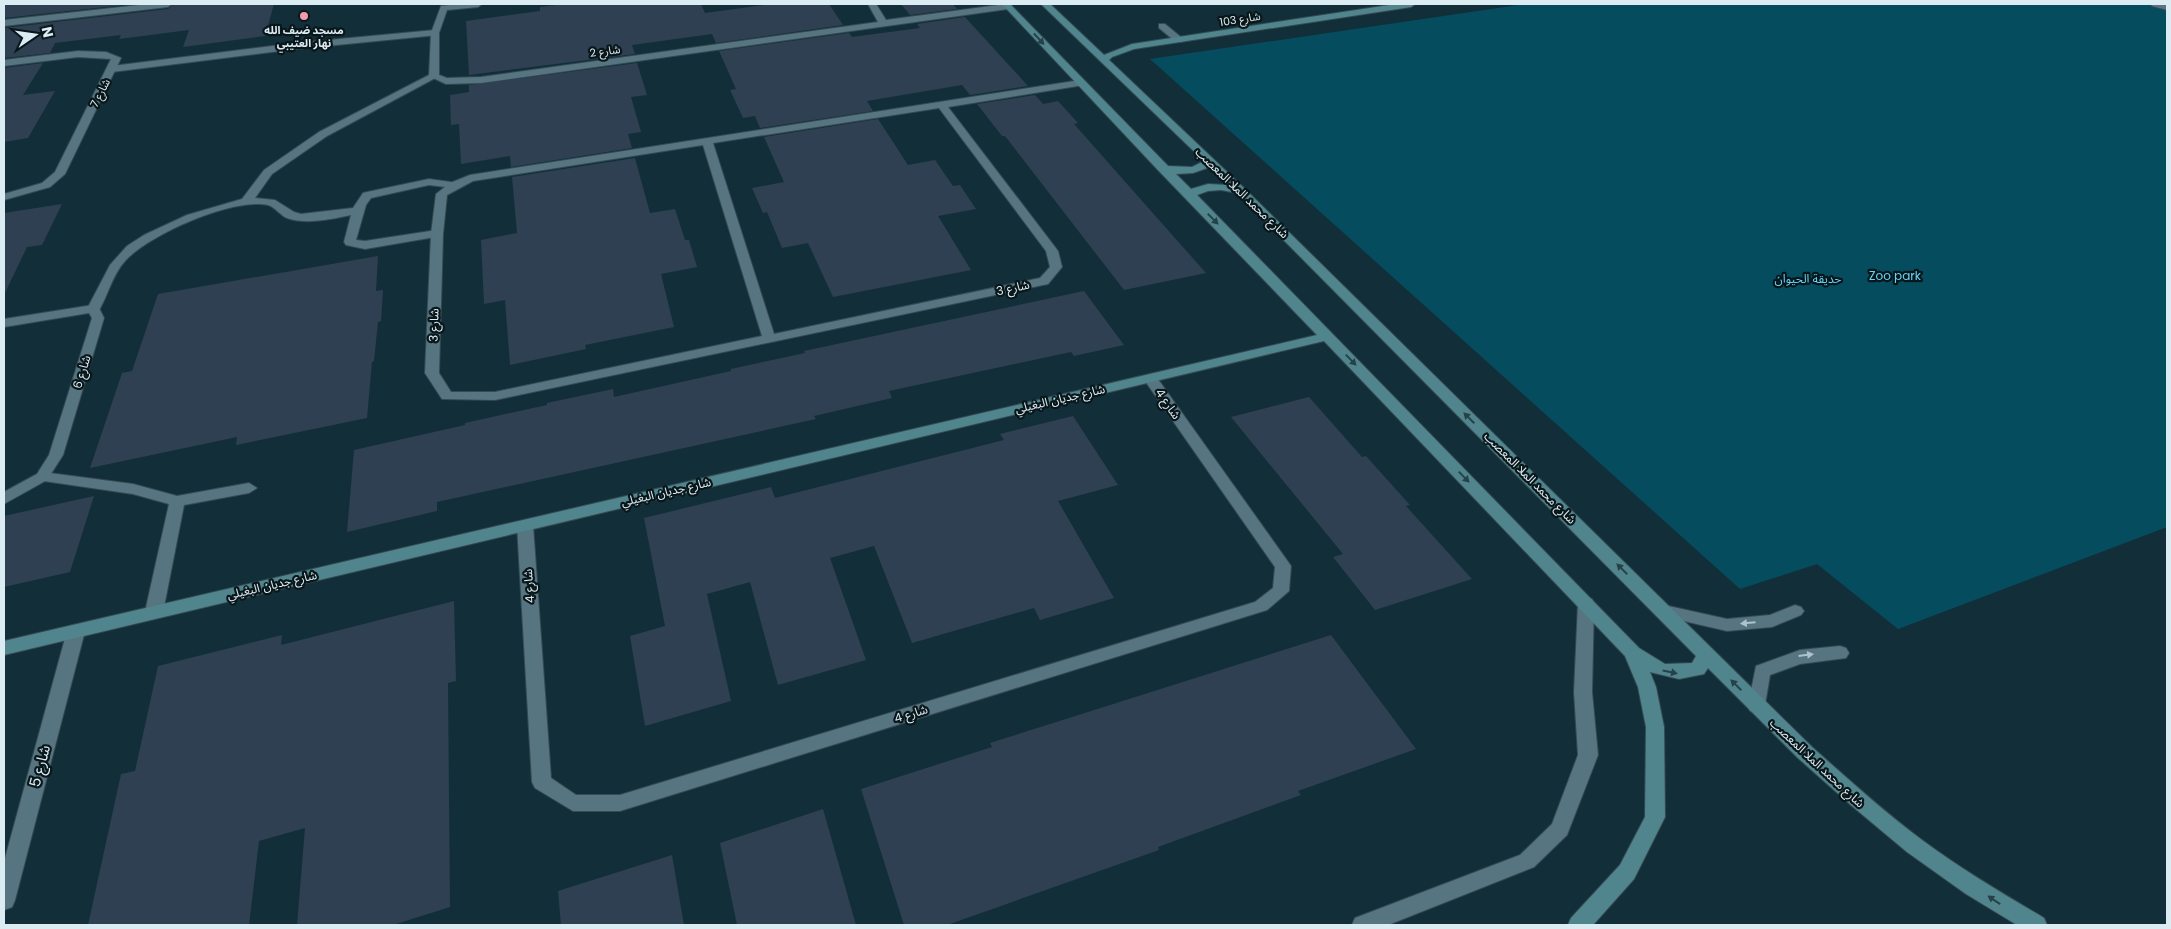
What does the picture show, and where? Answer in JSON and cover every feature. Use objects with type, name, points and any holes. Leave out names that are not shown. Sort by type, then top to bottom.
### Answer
[{"type":"street","points":[[4,23],[168,4]]},
{"type":"street","points":[[246,202],[268,172],[323,134],[434,76],[435,33],[440,6],[478,4]]},
{"type":"street","points":[[872,4],[883,22]]},
{"type":"street","name":"شارع محمد الملا المعصب","points":[[1045,4],[1240,191],[1837,784],[1904,839],[2012,912],[2036,925]]},
{"type":"street","name":"شارع 103","points":[[1104,61],[1110,55],[1132,47],[1411,4]]},
{"type":"street","points":[[2155,4],[2167,8]]},
{"type":"street","points":[[1007,5],[1161,167],[1328,336],[1632,652],[1652,667],[1677,674],[1698,669],[1706,655]]},
{"type":"street","name":"شارع 2","points":[[434,76],[446,81],[481,80],[1007,5]]},
{"type":"street","points":[[1162,26],[1179,40]]},
{"type":"street","points":[[112,69],[296,46],[435,33]]},
{"type":"street","name":"شارع 103","points":[[1087,44],[1132,47]]},
{"type":"street","name":"شارع 7","points":[[4,63],[88,53],[107,54],[116,58],[60,174],[46,185],[4,197]]},
{"type":"street","points":[[437,234],[365,245],[350,242],[358,211],[367,195],[384,190],[430,182],[454,185],[470,178],[708,143],[1081,83]]},
{"type":"street","name":"شارع 3","points":[[454,185],[442,194],[437,234],[432,373],[447,396],[495,396],[1044,281],[1056,267],[1052,251],[942,106]]},
{"type":"street","points":[[708,143],[769,339]]},
{"type":"street","points":[[1161,167],[1174,171],[1190,171],[1203,168],[1210,162]]},
{"type":"street","points":[[1189,195],[1198,189],[1212,187],[1240,191]]},
{"type":"street","points":[[4,323],[93,309],[120,259],[138,244],[168,227],[211,210],[246,202],[272,202],[292,216],[315,217],[358,211]]},
{"type":"street","name":"شارع 6","points":[[4,499],[42,477],[56,455],[98,318],[93,309]]},
{"type":"street","name":"شارع جديان البغيلي","points":[[4,648],[1328,336]]},
{"type":"street","name":"شارع 4","points":[[525,525],[542,782],[572,803],[620,803],[1261,606],[1281,591],[1283,566],[1150,378]]},
{"type":"street","points":[[42,477],[133,489],[176,502],[249,488]]},
{"type":"street","points":[[154,612],[176,502]]},
{"type":"street","points":[[1363,925],[1527,861],[1560,828],[1588,755],[1584,692],[1586,603]]},
{"type":"street","points":[[1664,611],[1728,625],[1772,621],[1795,612]]},
{"type":"street","name":"شارع 5","points":[[4,900],[76,631]]},
{"type":"street","points":[[1579,925],[1626,872],[1655,817],[1655,727],[1647,688],[1632,652]]},
{"type":"street","points":[[1757,706],[1762,670],[1782,660],[1804,655],[1840,653]]},
{"type":"green space","name":"حديقة الحيوان","points":[[1525,4],[2167,4],[2167,527],[1898,629],[1817,564],[1740,589],[1150,59]]},
{"type":"building","points":[[4,4],[133,4],[4,18]]},
{"type":"building","points":[[174,4],[274,4],[265,36],[183,47],[189,30],[119,39],[121,35],[55,43],[50,53],[4,58],[4,28],[168,9]]},
{"type":"building","points":[[564,4],[701,4],[705,13],[772,4],[829,4],[843,25],[716,43],[712,34],[632,45],[635,54],[469,75],[466,21],[540,11],[540,7]]},
{"type":"building","points":[[901,4],[953,4],[957,9],[910,15]]},
{"type":"building","points":[[965,17],[1028,86],[970,95],[962,85],[867,101],[873,111],[760,128],[755,116],[743,118],[730,90],[736,89],[719,51],[849,33],[852,37],[920,28],[917,24]]},
{"type":"building","points":[[43,63],[23,95],[55,91],[28,138],[4,142],[4,68]]},
{"type":"building","points":[[637,63],[647,95],[631,97],[641,132],[628,134],[632,148],[511,167],[510,156],[461,164],[459,124],[451,125],[450,95],[469,92],[469,85]]},
{"type":"building","points":[[1035,95],[1043,104],[1058,101],[1078,123],[1074,124],[1206,273],[1124,290],[1005,136],[1002,136],[977,104]]},
{"type":"building","points":[[878,119],[908,165],[935,160],[953,186],[960,185],[976,209],[938,216],[971,270],[833,297],[808,243],[782,248],[767,212],[763,213],[752,188],[784,182],[764,137]]},
{"type":"building","points":[[635,158],[650,213],[675,209],[685,240],[689,240],[697,267],[661,274],[674,327],[585,345],[586,349],[510,365],[505,300],[484,304],[481,240],[517,233],[512,177]]},
{"type":"building","points":[[62,204],[42,245],[27,247],[4,295],[4,213]]},
{"type":"building","points":[[378,256],[376,291],[383,290],[381,321],[378,322],[374,361],[372,362],[367,418],[236,445],[237,437],[90,468],[122,373],[132,371],[158,294]]},
{"type":"building","points":[[1084,291],[1124,345],[1074,356],[1071,352],[889,391],[892,398],[814,416],[816,419],[437,502],[437,511],[347,532],[354,450],[465,425],[465,423],[547,405],[547,403],[613,389],[614,397],[731,371],[731,369],[805,353],[804,351]]},
{"type":"building","points":[[1309,397],[1362,457],[1366,456],[1410,505],[1406,506],[1472,579],[1375,610],[1333,557],[1343,554],[1231,417]]},
{"type":"building","points":[[1073,416],[1118,485],[1058,501],[1114,598],[1040,620],[1034,608],[912,643],[874,546],[830,558],[866,660],[778,685],[750,582],[707,594],[731,701],[645,726],[630,636],[665,626],[644,518],[771,487],[775,498],[1004,440],[1000,434]]},
{"type":"building","points":[[94,496],[70,572],[4,587],[4,516]]},
{"type":"building","points":[[454,601],[456,681],[448,683],[450,907],[393,925],[297,925],[305,828],[259,841],[249,925],[88,925],[121,774],[135,771],[158,666],[282,635],[281,645]]},
{"type":"building","points":[[1331,635],[1416,749],[1298,791],[1301,795],[1158,847],[1159,850],[947,925],[904,925],[861,789],[992,747],[990,743]]},
{"type":"building","points":[[823,809],[856,925],[737,925],[720,843]]},
{"type":"building","points":[[672,855],[684,925],[561,925],[558,891]]},
{"type":"place","name":"مسجد ضيف الله نهار العتيبي","points":[[304,16]]},
{"type":"park label","name":"Zoo park","points":[[1895,276]]}]
